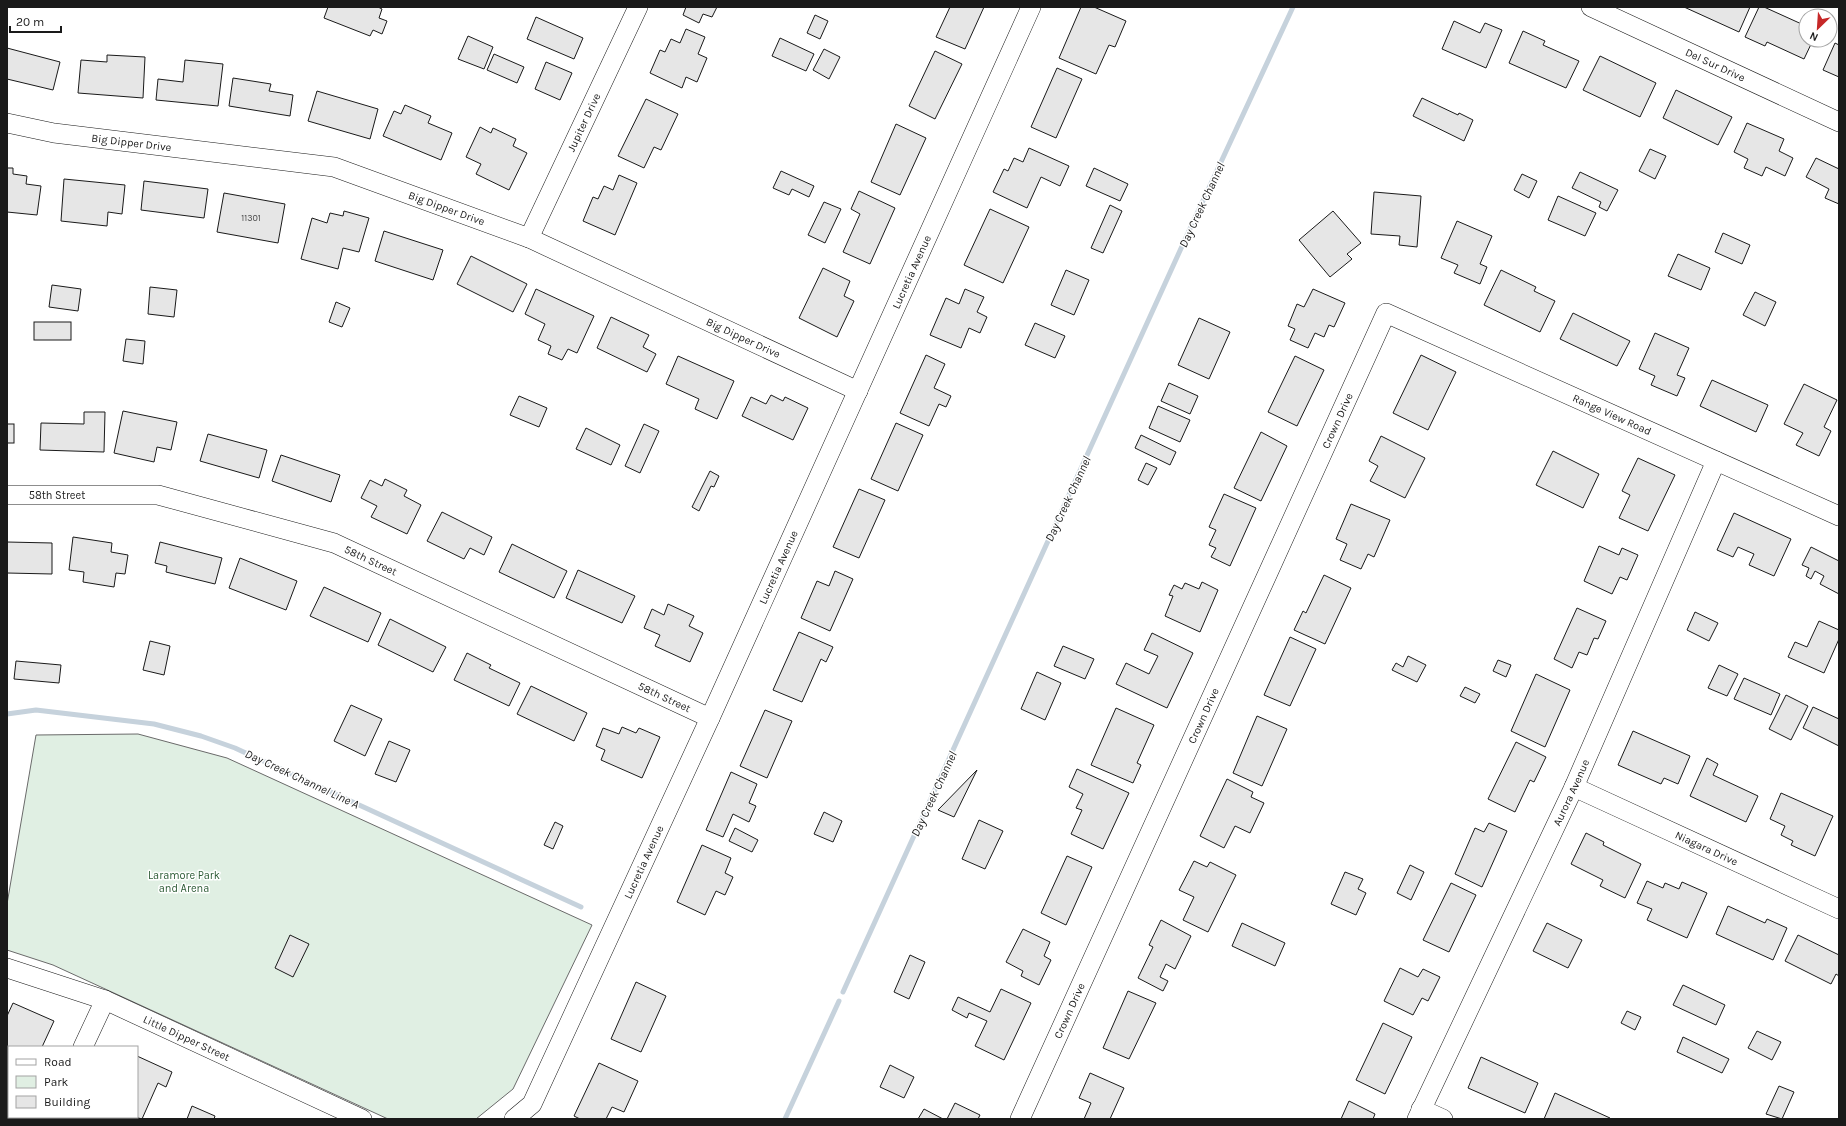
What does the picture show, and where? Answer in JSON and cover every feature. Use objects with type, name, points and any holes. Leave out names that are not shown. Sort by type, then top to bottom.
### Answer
[{"type":"street","name":"Jupiter Drive","points":[[530,238],[638,7]]},
{"type":"street","name":"Lucretia Avenue","points":[[514,1119],[532,1104],[710,718],[1031,7]]},
{"type":"street","name":"Del Sur Drive","points":[[1591,7],[1839,122]]},
{"type":"street","name":"Big Dipper Drive","points":[[7,122],[54,133],[334,166],[530,238],[858,391]]},
{"type":"street","name":"Range View Road","points":[[1386,313],[1839,516]]},
{"type":"street","name":"Crown Drive","points":[[1020,1119],[1386,313]]},
{"type":"street","name":"Aurora Avenue","points":[[1419,1114],[1574,787],[1716,461]]},
{"type":"street","name":"58th Street","points":[[7,495],[158,495],[334,543],[710,718]]},
{"type":"street","name":"Niagara Drive","points":[[1574,787],[1839,910]]},
{"type":"street","name":"Little Dipper Street","points":[[7,968],[104,1000],[362,1119]]},
{"type":"street","points":[[83,1046],[104,1000]]},
{"type":"street","points":[[1419,1114],[1443,1119]]},
{"type":"green space","name":"Laramore Park and Arena","points":[[138,734],[227,758],[592,925],[513,1089],[476,1119],[388,1119],[53,965],[7,950],[7,904],[36,735]]},
{"type":"building","points":[[328,7],[378,7],[382,9],[379,18],[387,21],[382,34],[373,30],[370,36],[324,18]]},
{"type":"building","points":[[686,7],[717,7],[712,17],[703,14],[699,23],[683,15]]},
{"type":"building","points":[[950,7],[984,7],[965,49],[936,37]]},
{"type":"building","points":[[1081,7],[1094,7],[1126,21],[1115,47],[1109,45],[1096,74],[1059,58]]},
{"type":"building","points":[[1684,7],[1750,7],[1739,32]]},
{"type":"building","points":[[1759,7],[1764,7],[1798,22],[1798,48],[1809,48],[1804,59],[1767,42],[1765,46],[1745,37]]},
{"type":"building","points":[[815,15],[828,21],[820,39],[807,33]]},
{"type":"building","points":[[536,17],[583,38],[574,59],[527,39]]},
{"type":"building","points":[[1454,21],[1480,33],[1485,23],[1502,30],[1486,68],[1442,49]]},
{"type":"building","points":[[686,29],[705,37],[698,54],[707,58],[697,82],[686,77],[682,88],[650,73],[660,50],[665,52],[671,39],[680,43]]},
{"type":"building","points":[[1523,31],[1545,41],[1543,45],[1579,61],[1566,88],[1509,63]]},
{"type":"building","points":[[468,36],[493,47],[484,69],[458,59]]},
{"type":"building","points":[[780,38],[814,54],[806,71],[772,56]]},
{"type":"building","points":[[1839,45],[1839,77],[1823,70],[1833,48],[1838,48]]},
{"type":"building","points":[[7,48],[60,62],[53,90],[7,79]]},
{"type":"building","points":[[824,49],[840,57],[829,79],[813,70]]},
{"type":"building","points":[[935,51],[962,64],[935,119],[909,106]]},
{"type":"building","points":[[494,54],[524,67],[517,83],[487,70]]},
{"type":"building","points":[[107,55],[145,57],[143,98],[78,93],[81,60],[107,62]]},
{"type":"building","points":[[1600,56],[1656,83],[1640,117],[1583,90]]},
{"type":"building","points":[[185,60],[223,64],[218,106],[156,100],[158,79],[183,82]]},
{"type":"building","points":[[546,62],[572,73],[560,100],[535,89]]},
{"type":"building","points":[[1057,68],[1082,79],[1056,138],[1031,127]]},
{"type":"building","points":[[233,78],[271,84],[269,91],[293,95],[290,116],[229,106]]},
{"type":"building","points":[[1676,90],[1732,117],[1718,145],[1663,118]]},
{"type":"building","points":[[317,91],[378,109],[370,139],[308,121]]},
{"type":"building","points":[[1422,98],[1458,115],[1459,113],[1473,120],[1464,141],[1413,116]]},
{"type":"building","points":[[646,99],[678,114],[661,150],[654,147],[644,168],[618,156]]},
{"type":"building","points":[[405,105],[431,116],[428,123],[452,133],[441,160],[383,136],[394,111],[401,114]]},
{"type":"building","points":[[1747,123],[1784,139],[1779,151],[1793,158],[1785,176],[1766,167],[1762,176],[1744,168],[1748,159],[1734,152]]},
{"type":"building","points":[[896,124],[926,138],[900,195],[871,182]]},
{"type":"building","points":[[480,127],[491,133],[493,128],[516,139],[513,146],[527,153],[509,190],[476,174],[481,164],[466,157]]},
{"type":"building","points":[[1029,148],[1069,166],[1060,186],[1041,177],[1027,208],[993,192],[1004,169],[1008,171],[1014,158],[1023,162]]},
{"type":"building","points":[[1650,149],[1666,156],[1655,179],[1639,171]]},
{"type":"building","points":[[1816,158],[1839,169],[1839,204],[1825,198],[1829,189],[1806,177]]},
{"type":"building","points":[[7,168],[13,168],[13,174],[27,176],[26,184],[41,186],[37,215],[7,212]]},
{"type":"building","points":[[1094,168],[1128,184],[1120,201],[1086,186]]},
{"type":"building","points":[[781,171],[814,186],[809,197],[792,189],[789,195],[773,188]]},
{"type":"building","points":[[1580,172],[1618,190],[1607,211],[1599,207],[1601,202],[1572,188]]},
{"type":"building","points":[[1522,174],[1537,181],[1529,198],[1514,190]]},
{"type":"building","points":[[619,175],[637,183],[615,235],[583,221],[593,197],[598,199],[604,186],[613,190]]},
{"type":"building","points":[[64,179],[125,185],[122,214],[108,212],[107,226],[61,221]]},
{"type":"building","points":[[144,181],[208,189],[204,218],[141,210]]},
{"type":"building","points":[[859,191],[895,208],[870,264],[843,252],[860,214],[851,209]]},
{"type":"building","points":[[1374,192],[1421,196],[1417,247],[1399,245],[1400,236],[1371,234]]},
{"type":"building","points":[[224,193],[285,204],[278,243],[217,232]]},
{"type":"building","points":[[1558,196],[1596,213],[1585,236],[1548,220]]},
{"type":"building","points":[[824,202],[841,209],[825,243],[808,235]]},
{"type":"building","points":[[1110,205],[1122,211],[1103,253],[1091,248]]},
{"type":"building","points":[[990,209],[1029,227],[1003,283],[964,265]]},
{"type":"building","points":[[344,211],[369,218],[359,252],[343,248],[338,269],[301,259],[312,218],[327,223],[330,213],[343,216]]},
{"type":"building","points":[[1333,211],[1361,243],[1347,254],[1352,259],[1330,277],[1299,240]]},
{"type":"building","points":[[1457,221],[1492,236],[1480,264],[1487,267],[1480,284],[1454,273],[1458,265],[1441,258]]},
{"type":"building","points":[[384,231],[443,250],[433,280],[375,261]]},
{"type":"building","points":[[1723,233],[1750,245],[1742,264],[1715,252]]},
{"type":"building","points":[[1678,254],[1710,268],[1701,290],[1668,276]]},
{"type":"building","points":[[471,256],[527,284],[513,312],[457,284]]},
{"type":"building","points":[[823,268],[850,281],[844,296],[854,301],[837,337],[799,318]]},
{"type":"building","points":[[1066,270],[1089,280],[1074,315],[1051,305]]},
{"type":"building","points":[[1501,270],[1536,287],[1534,291],[1555,301],[1540,332],[1484,305]]},
{"type":"building","points":[[52,285],[81,289],[78,311],[49,307]]},
{"type":"building","points":[[150,287],[177,290],[174,317],[148,314]]},
{"type":"building","points":[[536,289],[594,316],[577,353],[568,349],[562,360],[548,354],[551,346],[538,340],[545,324],[525,314]]},
{"type":"building","points":[[965,289],[984,297],[977,312],[987,317],[980,333],[969,328],[961,348],[930,335],[946,298],[959,304]]},
{"type":"building","points":[[1313,289],[1345,303],[1334,327],[1329,325],[1324,337],[1315,333],[1308,348],[1290,340],[1295,329],[1288,326],[1297,304],[1304,307]]},
{"type":"building","points":[[1755,292],[1776,302],[1765,326],[1743,315]]},
{"type":"building","points":[[336,302],[350,308],[342,327],[329,322]]},
{"type":"building","points":[[1573,313],[1630,341],[1617,366],[1560,339]]},
{"type":"building","points":[[611,317],[649,335],[643,347],[656,354],[647,372],[597,348]]},
{"type":"building","points":[[1199,318],[1230,332],[1209,379],[1178,365]]},
{"type":"building","points":[[34,322],[71,322],[71,340],[34,340]]},
{"type":"building","points":[[1035,323],[1065,336],[1055,358],[1025,345]]},
{"type":"building","points":[[1655,333],[1689,348],[1677,375],[1685,378],[1677,396],[1651,385],[1655,376],[1639,369]]},
{"type":"building","points":[[126,339],[145,341],[143,364],[123,361]]},
{"type":"building","points":[[926,355],[945,364],[934,388],[951,396],[946,407],[939,404],[929,426],[900,413]]},
{"type":"building","points":[[1421,355],[1456,372],[1428,430],[1393,413]]},
{"type":"building","points":[[678,356],[734,381],[717,419],[695,409],[699,399],[666,384]]},
{"type":"building","points":[[1295,356],[1324,370],[1297,426],[1268,412]]},
{"type":"building","points":[[1712,380],[1768,405],[1756,432],[1700,406]]},
{"type":"building","points":[[1169,383],[1198,396],[1190,414],[1161,401]]},
{"type":"building","points":[[1804,384],[1837,400],[1824,427],[1831,431],[1819,456],[1796,445],[1803,433],[1784,424]]},
{"type":"building","points":[[771,395],[783,401],[785,397],[808,408],[793,440],[742,416],[751,397],[766,404]]},
{"type":"building","points":[[519,396],[547,408],[539,427],[510,415]]},
{"type":"building","points":[[1158,406],[1190,420],[1180,442],[1149,428]]},
{"type":"building","points":[[123,411],[177,422],[171,450],[157,447],[154,462],[114,453]]},
{"type":"building","points":[[84,412],[105,412],[104,452],[40,450],[41,423],[84,424]]},
{"type":"building","points":[[896,423],[923,435],[898,491],[871,479]]},
{"type":"building","points":[[7,424],[14,424],[14,443],[7,443]]},
{"type":"building","points":[[644,424],[659,431],[640,473],[625,466]]},
{"type":"building","points":[[586,428],[620,445],[611,465],[576,449]]},
{"type":"building","points":[[1261,432],[1287,446],[1261,501],[1234,488]]},
{"type":"building","points":[[208,434],[267,450],[259,478],[200,461]]},
{"type":"building","points":[[1141,435],[1176,452],[1170,465],[1135,448]]},
{"type":"building","points":[[1381,436],[1425,458],[1405,498],[1370,481],[1378,466],[1369,461]]},
{"type":"building","points":[[1553,451],[1599,474],[1583,508],[1536,485]]},
{"type":"building","points":[[281,455],[340,475],[331,502],[272,481]]},
{"type":"building","points":[[1638,458],[1675,475],[1648,531],[1619,518],[1630,495],[1622,491]]},
{"type":"building","points":[[1146,463],[1157,468],[1148,485],[1138,480]]},
{"type":"building","points":[[710,471],[719,476],[714,487],[711,486],[699,511],[692,507]]},
{"type":"building","points":[[385,479],[407,490],[404,496],[421,505],[407,534],[371,517],[377,506],[361,498],[370,480],[382,486]]},
{"type":"building","points":[[859,489],[885,500],[859,558],[833,547]]},
{"type":"building","points":[[1224,494],[1256,508],[1230,566],[1211,557],[1216,548],[1209,545],[1216,530],[1209,527]]},
{"type":"building","points":[[1351,504],[1390,520],[1374,557],[1368,554],[1361,569],[1340,560],[1347,544],[1336,539]]},
{"type":"building","points":[[442,512],[492,537],[484,555],[470,548],[464,559],[427,541]]},
{"type":"building","points":[[1734,513],[1791,539],[1774,576],[1749,565],[1754,554],[1738,547],[1733,557],[1717,550]]},
{"type":"building","points":[[73,537],[112,543],[111,552],[128,555],[125,574],[116,573],[114,587],[83,582],[84,572],[69,570]]},
{"type":"building","points":[[7,542],[52,543],[52,574],[7,573]]},
{"type":"building","points":[[160,542],[222,558],[215,584],[166,572],[167,566],[155,563]]},
{"type":"building","points":[[512,544],[567,571],[554,598],[499,572]]},
{"type":"building","points":[[1599,546],[1619,555],[1622,548],[1638,555],[1627,580],[1620,577],[1612,594],[1584,581]]},
{"type":"building","points":[[1811,547],[1839,561],[1839,594],[1820,584],[1824,576],[1815,571],[1811,579],[1806,576],[1809,568],[1802,565]]},
{"type":"building","points":[[240,558],[297,581],[286,610],[229,588]]},
{"type":"building","points":[[578,570],[635,596],[622,623],[566,598]]},
{"type":"building","points":[[835,571],[853,579],[830,631],[801,618],[817,581],[829,586]]},
{"type":"building","points":[[1324,575],[1351,588],[1325,644],[1294,630],[1303,611],[1306,613]]},
{"type":"building","points":[[1202,582],[1218,590],[1200,632],[1165,616],[1173,596],[1169,595],[1174,585],[1182,589],[1185,583],[1199,589]]},
{"type":"building","points":[[324,587],[381,613],[368,642],[310,616]]},
{"type":"building","points":[[668,604],[694,616],[689,626],[703,633],[690,662],[655,646],[660,635],[644,628],[652,609],[664,615]]},
{"type":"building","points":[[1577,608],[1606,621],[1598,639],[1594,638],[1587,655],[1579,652],[1572,668],[1554,659]]},
{"type":"building","points":[[1695,612],[1718,623],[1709,641],[1687,630]]},
{"type":"building","points":[[390,619],[446,647],[433,672],[378,645]]},
{"type":"building","points":[[1819,621],[1839,630],[1839,639],[1824,673],[1788,657],[1795,642],[1807,647]]},
{"type":"building","points":[[799,632],[833,647],[826,662],[821,659],[802,702],[773,690]]},
{"type":"building","points":[[1152,633],[1193,653],[1167,708],[1116,684],[1126,663],[1149,674],[1158,656],[1144,650]]},
{"type":"building","points":[[1290,637],[1316,649],[1290,706],[1264,695]]},
{"type":"building","points":[[150,641],[170,646],[164,675],[143,670]]},
{"type":"building","points":[[1063,646],[1094,659],[1085,679],[1054,666]]},
{"type":"building","points":[[467,653],[491,665],[489,668],[520,683],[509,706],[454,680]]},
{"type":"building","points":[[1408,656],[1426,665],[1417,682],[1392,670],[1396,663],[1403,667]]},
{"type":"building","points":[[1498,660],[1511,665],[1506,677],[1493,671]]},
{"type":"building","points":[[16,661],[61,665],[59,683],[14,679]]},
{"type":"building","points":[[1719,665],[1738,674],[1727,696],[1708,688]]},
{"type":"building","points":[[1037,672],[1061,683],[1045,720],[1021,709]]},
{"type":"building","points":[[1536,674],[1570,690],[1545,747],[1511,731]]},
{"type":"building","points":[[1744,678],[1780,694],[1771,715],[1734,699]]},
{"type":"building","points":[[531,686],[587,713],[574,741],[517,714]]},
{"type":"building","points":[[1465,687],[1480,694],[1475,703],[1460,696]]},
{"type":"building","points":[[1786,695],[1808,706],[1791,740],[1769,729]]},
{"type":"building","points":[[351,705],[382,719],[365,756],[334,741]]},
{"type":"building","points":[[1813,707],[1839,719],[1839,746],[1803,728]]},
{"type":"building","points":[[1116,708],[1154,725],[1137,763],[1141,765],[1133,783],[1091,765]]},
{"type":"building","points":[[765,710],[792,721],[767,778],[740,766]]},
{"type":"building","points":[[1257,716],[1287,729],[1262,786],[1233,773]]},
{"type":"building","points":[[622,727],[636,733],[639,728],[660,737],[642,778],[601,760],[605,750],[596,746],[603,728],[619,734]]},
{"type":"building","points":[[1633,731],[1690,756],[1678,784],[1664,778],[1661,784],[1618,765]]},
{"type":"building","points":[[389,741],[410,750],[396,782],[375,774]]},
{"type":"building","points":[[1516,742],[1546,757],[1534,782],[1530,780],[1515,812],[1488,799]]},
{"type":"building","points":[[1707,758],[1718,764],[1713,775],[1758,796],[1746,822],[1690,796]]},
{"type":"building","points":[[1077,769],[1129,793],[1103,849],[1071,834],[1082,810],[1076,808],[1083,794],[1069,787]]},
{"type":"building","points":[[977,770],[954,817],[938,810]]},
{"type":"building","points":[[731,772],[757,784],[749,803],[756,806],[749,822],[733,814],[723,837],[706,830]]},
{"type":"building","points":[[1227,779],[1253,792],[1251,797],[1264,803],[1250,833],[1235,826],[1224,848],[1200,836]]},
{"type":"building","points":[[1781,793],[1833,816],[1815,856],[1791,845],[1793,841],[1781,835],[1785,826],[1770,819]]},
{"type":"building","points":[[824,812],[842,821],[833,842],[814,834]]},
{"type":"building","points":[[979,820],[1003,831],[985,869],[962,859]]},
{"type":"building","points":[[555,822],[563,826],[553,849],[544,845]]},
{"type":"building","points":[[1489,823],[1507,831],[1482,887],[1455,874],[1475,828],[1484,832]]},
{"type":"building","points":[[735,828],[758,840],[752,852],[729,841]]},
{"type":"building","points":[[1586,833],[1604,842],[1603,845],[1641,864],[1625,898],[1600,886],[1603,880],[1571,864]]},
{"type":"building","points":[[702,845],[731,858],[725,873],[733,877],[725,895],[716,891],[705,915],[677,902]]},
{"type":"building","points":[[1067,856],[1092,867],[1066,925],[1041,913]]},
{"type":"building","points":[[1194,861],[1207,867],[1210,862],[1236,875],[1208,932],[1183,920],[1194,897],[1179,890]]},
{"type":"building","points":[[1410,865],[1424,872],[1411,900],[1397,893]]},
{"type":"building","points":[[1345,872],[1363,879],[1358,889],[1366,893],[1356,915],[1331,904]]},
{"type":"building","points":[[1647,881],[1663,888],[1665,883],[1679,889],[1682,882],[1707,893],[1687,938],[1647,920],[1652,909],[1637,903]]},
{"type":"building","points":[[1451,883],[1476,895],[1449,952],[1423,940]]},
{"type":"building","points":[[1728,906],[1765,923],[1767,919],[1787,928],[1773,960],[1716,934]]},
{"type":"building","points":[[1161,920],[1191,936],[1175,969],[1166,964],[1160,977],[1168,981],[1163,991],[1138,978],[1153,947],[1149,945]]},
{"type":"building","points":[[1242,923],[1285,943],[1275,966],[1232,946]]},
{"type":"building","points":[[1547,923],[1582,940],[1568,968],[1533,951]]},
{"type":"building","points":[[1023,929],[1050,942],[1044,956],[1051,960],[1039,985],[1021,976],[1023,971],[1006,962]]},
{"type":"building","points":[[290,935],[309,944],[293,977],[275,968]]},
{"type":"building","points":[[1798,935],[1839,955],[1839,976],[1836,974],[1831,984],[1785,961]]},
{"type":"building","points":[[910,955],[925,962],[909,999],[894,992]]},
{"type":"building","points":[[1400,968],[1418,977],[1423,969],[1440,977],[1428,1001],[1422,998],[1413,1015],[1384,1001]]},
{"type":"building","points":[[636,982],[666,996],[641,1052],[611,1039]]},
{"type":"building","points":[[1683,985],[1725,1005],[1716,1025],[1673,1005]]},
{"type":"building","points":[[1001,989],[1031,1003],[1004,1060],[975,1046],[987,1021],[969,1013],[967,1018],[952,1010],[958,997],[990,1012]]},
{"type":"building","points":[[1128,991],[1156,1003],[1129,1059],[1103,1048]]},
{"type":"building","points":[[13,1003],[54,1021],[42,1046],[8,1046],[8,1086],[7,1085],[7,1016]]},
{"type":"building","points":[[1627,1011],[1641,1017],[1635,1030],[1621,1023]]},
{"type":"building","points":[[1383,1023],[1412,1037],[1385,1094],[1356,1080]]},
{"type":"building","points":[[1757,1031],[1781,1042],[1772,1060],[1748,1048]]},
{"type":"building","points":[[1683,1037],[1729,1059],[1722,1073],[1677,1052]]},
{"type":"building","points":[[138,1056],[172,1072],[166,1087],[158,1083],[142,1119],[138,1118]]},
{"type":"building","points":[[1481,1057],[1538,1083],[1525,1113],[1468,1088]]},
{"type":"building","points":[[599,1063],[638,1081],[624,1112],[612,1107],[606,1119],[580,1119],[574,1116]]},
{"type":"building","points":[[890,1065],[914,1077],[904,1098],[880,1087]]},
{"type":"building","points":[[1090,1073],[1124,1088],[1110,1119],[1084,1119],[1091,1103],[1079,1098]]},
{"type":"building","points":[[1779,1086],[1794,1092],[1782,1119],[1766,1114]]},
{"type":"building","points":[[1555,1093],[1610,1118],[1610,1119],[1544,1119]]},
{"type":"building","points":[[1349,1101],[1375,1114],[1373,1119],[1341,1119]]},
{"type":"building","points":[[955,1103],[980,1115],[978,1119],[947,1119]]},
{"type":"building","points":[[192,1106],[215,1116],[214,1119],[187,1119]]},
{"type":"building","points":[[924,1109],[943,1119],[918,1119]]},
{"type":"waterway","name":"Day Creek Channel","points":[[843,992],[1188,233],[1293,7]]},
{"type":"waterway","name":"Day Creek Channel Line A","points":[[7,714],[36,710],[154,724],[201,736],[235,748],[581,907]]},
{"type":"waterway","name":"Day Creek Channel","points":[[785,1119],[839,1001]]}]
